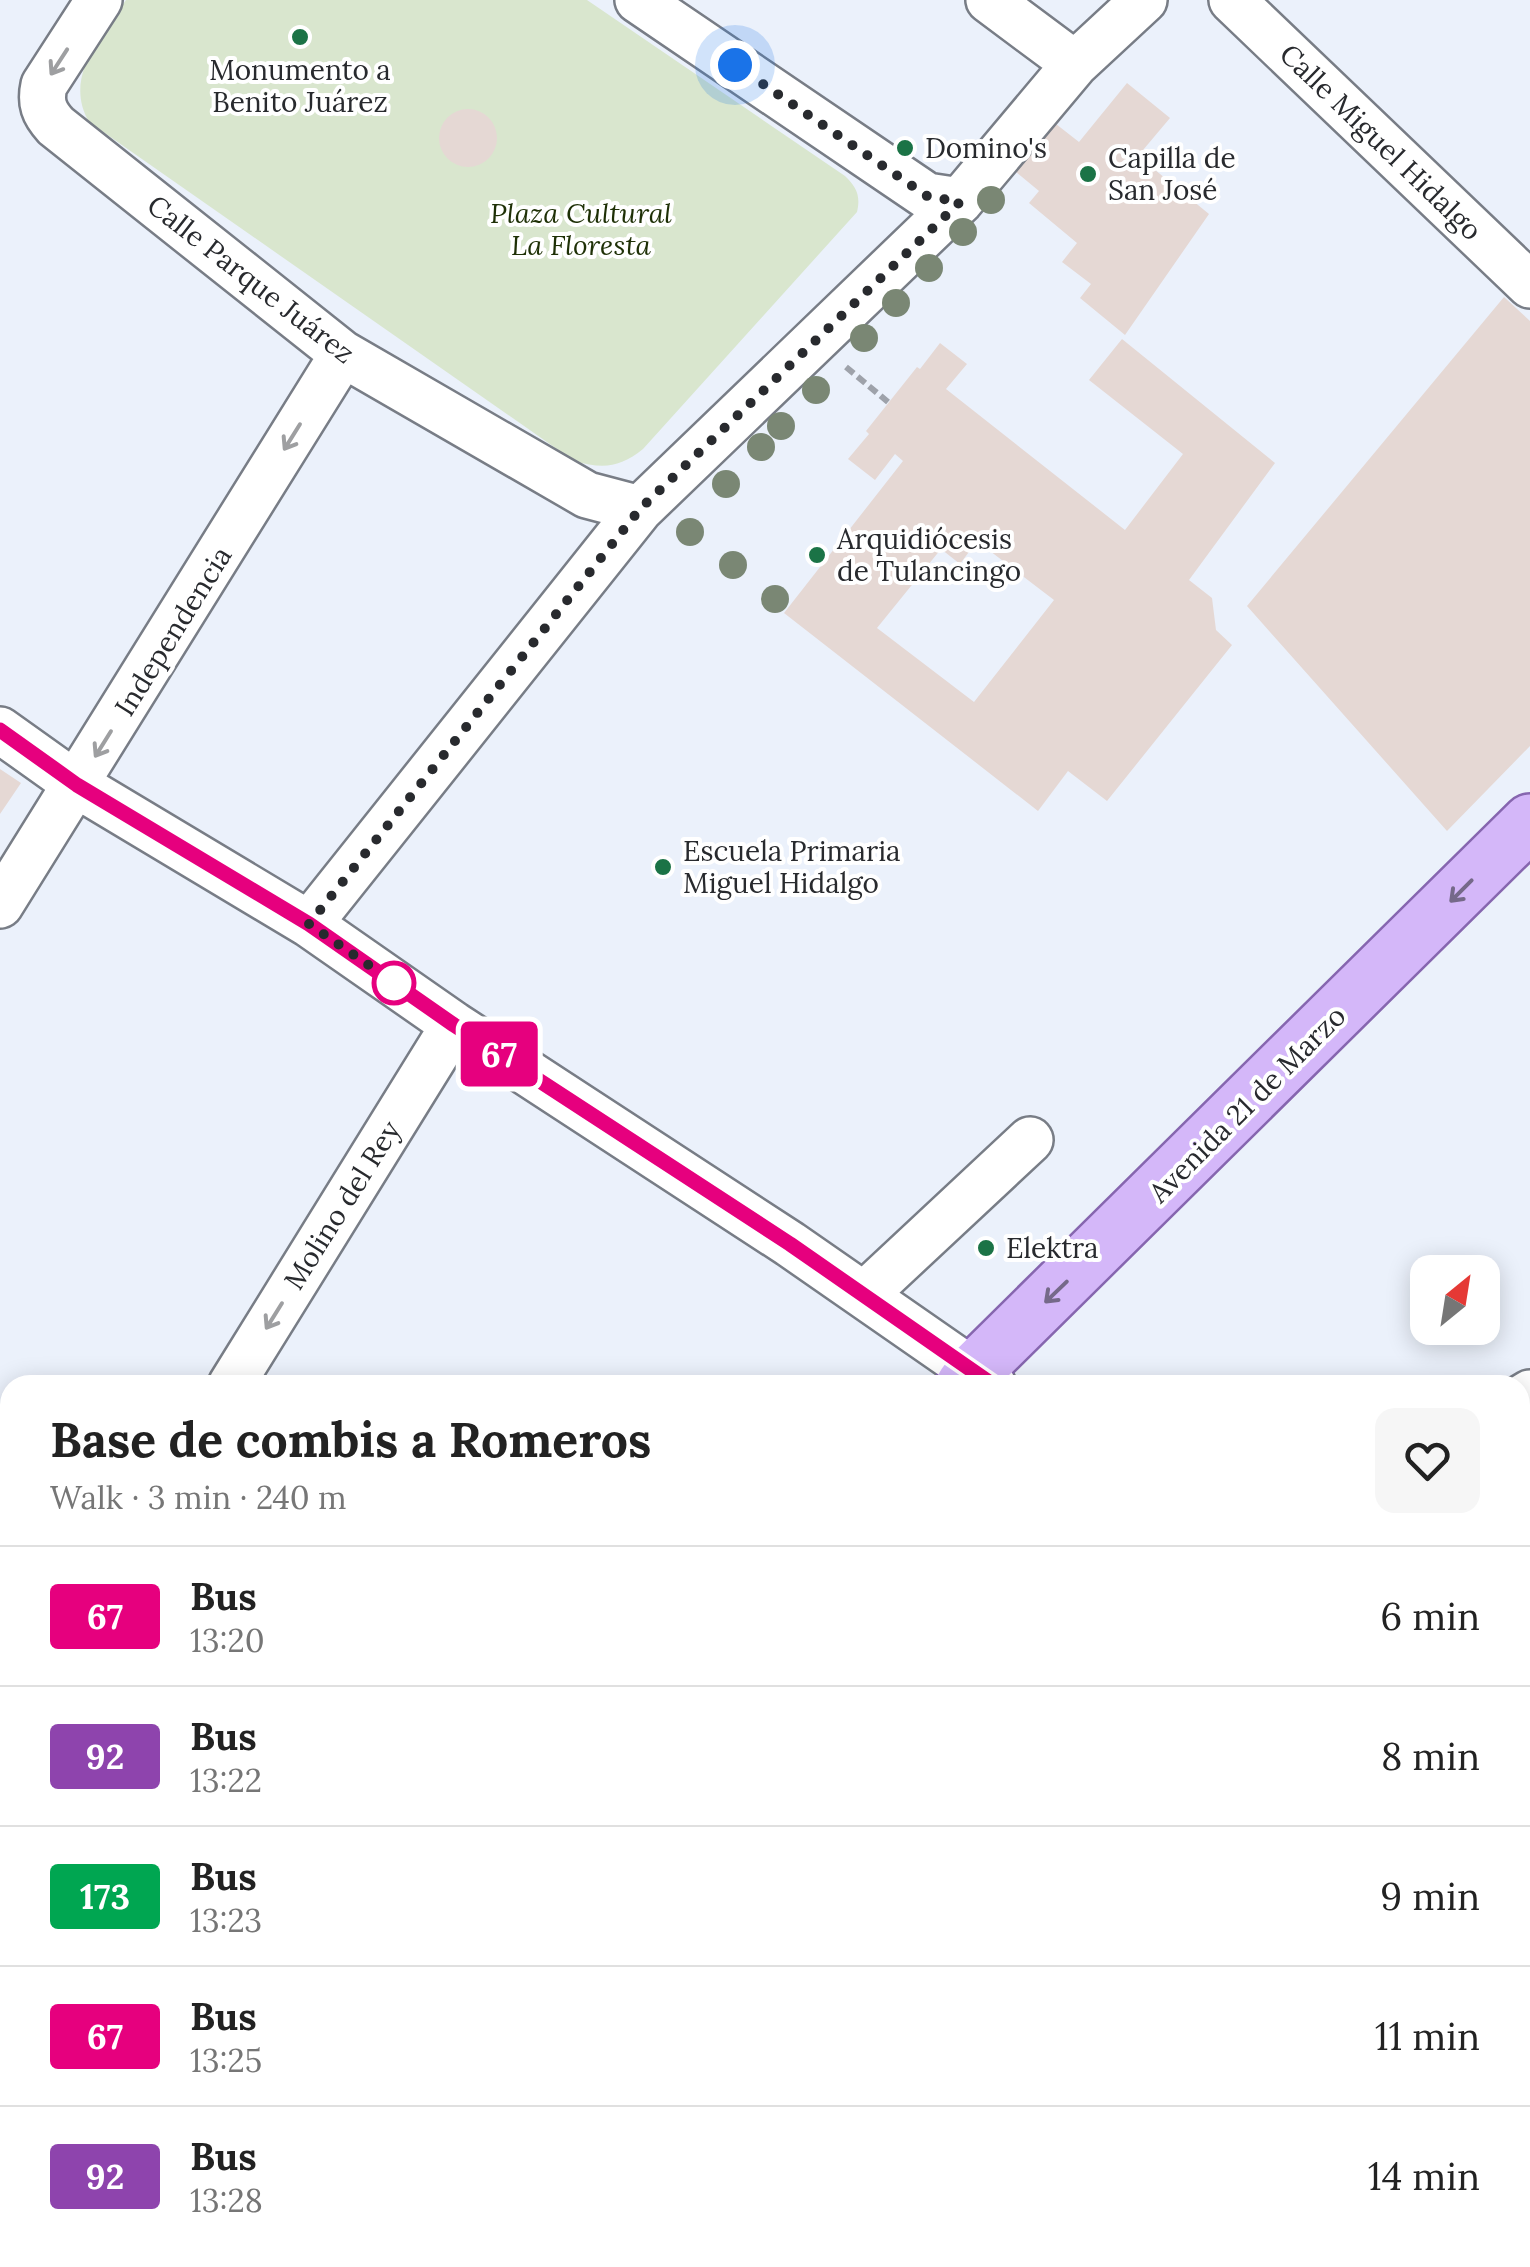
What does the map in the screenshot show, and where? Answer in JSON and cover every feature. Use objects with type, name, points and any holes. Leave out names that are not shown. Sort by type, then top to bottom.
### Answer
[{"type":"main road","name":"Avenida 21 de Marzo","points":[[982,1375],[1530,822]]},
{"type":"street","name":"Calle Parque Juárez","points":[[99,0],[44,85],[41,97],[45,114],[56,126],[343,354],[587,495],[640,509]]},
{"type":"street","points":[[638,0],[927,196],[960,202]]},
{"type":"street","points":[[989,0],[1075,64]]},
{"type":"street","points":[[309,924],[640,509],[960,202],[1075,64],[1144,0]]},
{"type":"street","name":"Calle Miguel Hidalgo","points":[[1232,0],[1530,284]]},
{"type":"street","name":"Independencia","points":[[0,905],[343,354]]},
{"type":"street","points":[[0,730],[77,785],[309,924],[454,1025],[864,1295],[970,1375]]},
{"type":"street","name":"Molino del Rey","points":[[236,1375],[454,1025]]},
{"type":"street","points":[[864,1295],[1030,1140]]},
{"type":"path","points":[[839,362],[888,402]]},
{"type":"green space","name":"Plaza Cultural La Floresta","points":[[126,0],[587,0],[845,176],[857,192],[857,212],[643,449],[610,465],[574,461],[89,122],[80,89],[83,73],[96,43]]},
{"type":"building","points":[[1127,83],[1170,118],[1138,156],[1209,214],[1125,335],[1080,298],[1091,284],[1062,262],[1077,243],[1029,203],[1039,191],[1011,168],[1056,124],[1079,142]]},
{"type":"building","points":[[468,109],[488,118],[497,138],[488,158],[468,167],[448,158],[439,138],[448,118]]},
{"type":"building","points":[[1504,297],[1530,321],[1530,746],[1447,831],[1247,606]]},
{"type":"building","points":[[1122,339],[1275,463],[1189,580],[1212,598],[1216,630],[1232,645],[1107,801],[1068,771],[1038,811],[784,613],[903,461],[895,454],[875,480],[848,459],[869,434],[866,431],[940,343],[967,364],[946,389],[1125,530],[1183,454],[1089,380]],"holes":[[[977,541],[1054,600],[974,702],[877,628],[941,549],[960,564]]]},
{"type":"building","points":[[0,769],[21,783],[0,814]]},
{"type":"bus line","name":"67","points":[[0,730],[77,785],[309,924],[454,1025],[790,1244],[979,1375]]},
{"type":"place","name":"Monumento a Benito Juárez","points":[[300,37]]},
{"type":"place","name":"Domino's","points":[[905,148]]},
{"type":"place","name":"Capilla de San José","points":[[1088,174]]},
{"type":"place","name":"Arquidiócesis de Tulancingo","points":[[817,555]]},
{"type":"place","name":"Escuela Primaria Miguel Hidalgo","points":[[663,867]]},
{"type":"place","name":"Elektra","points":[[986,1248]]},
{"type":"route","points":[[394,983],[309,924],[640,509],[960,202],[927,196],[735,65]]}]
